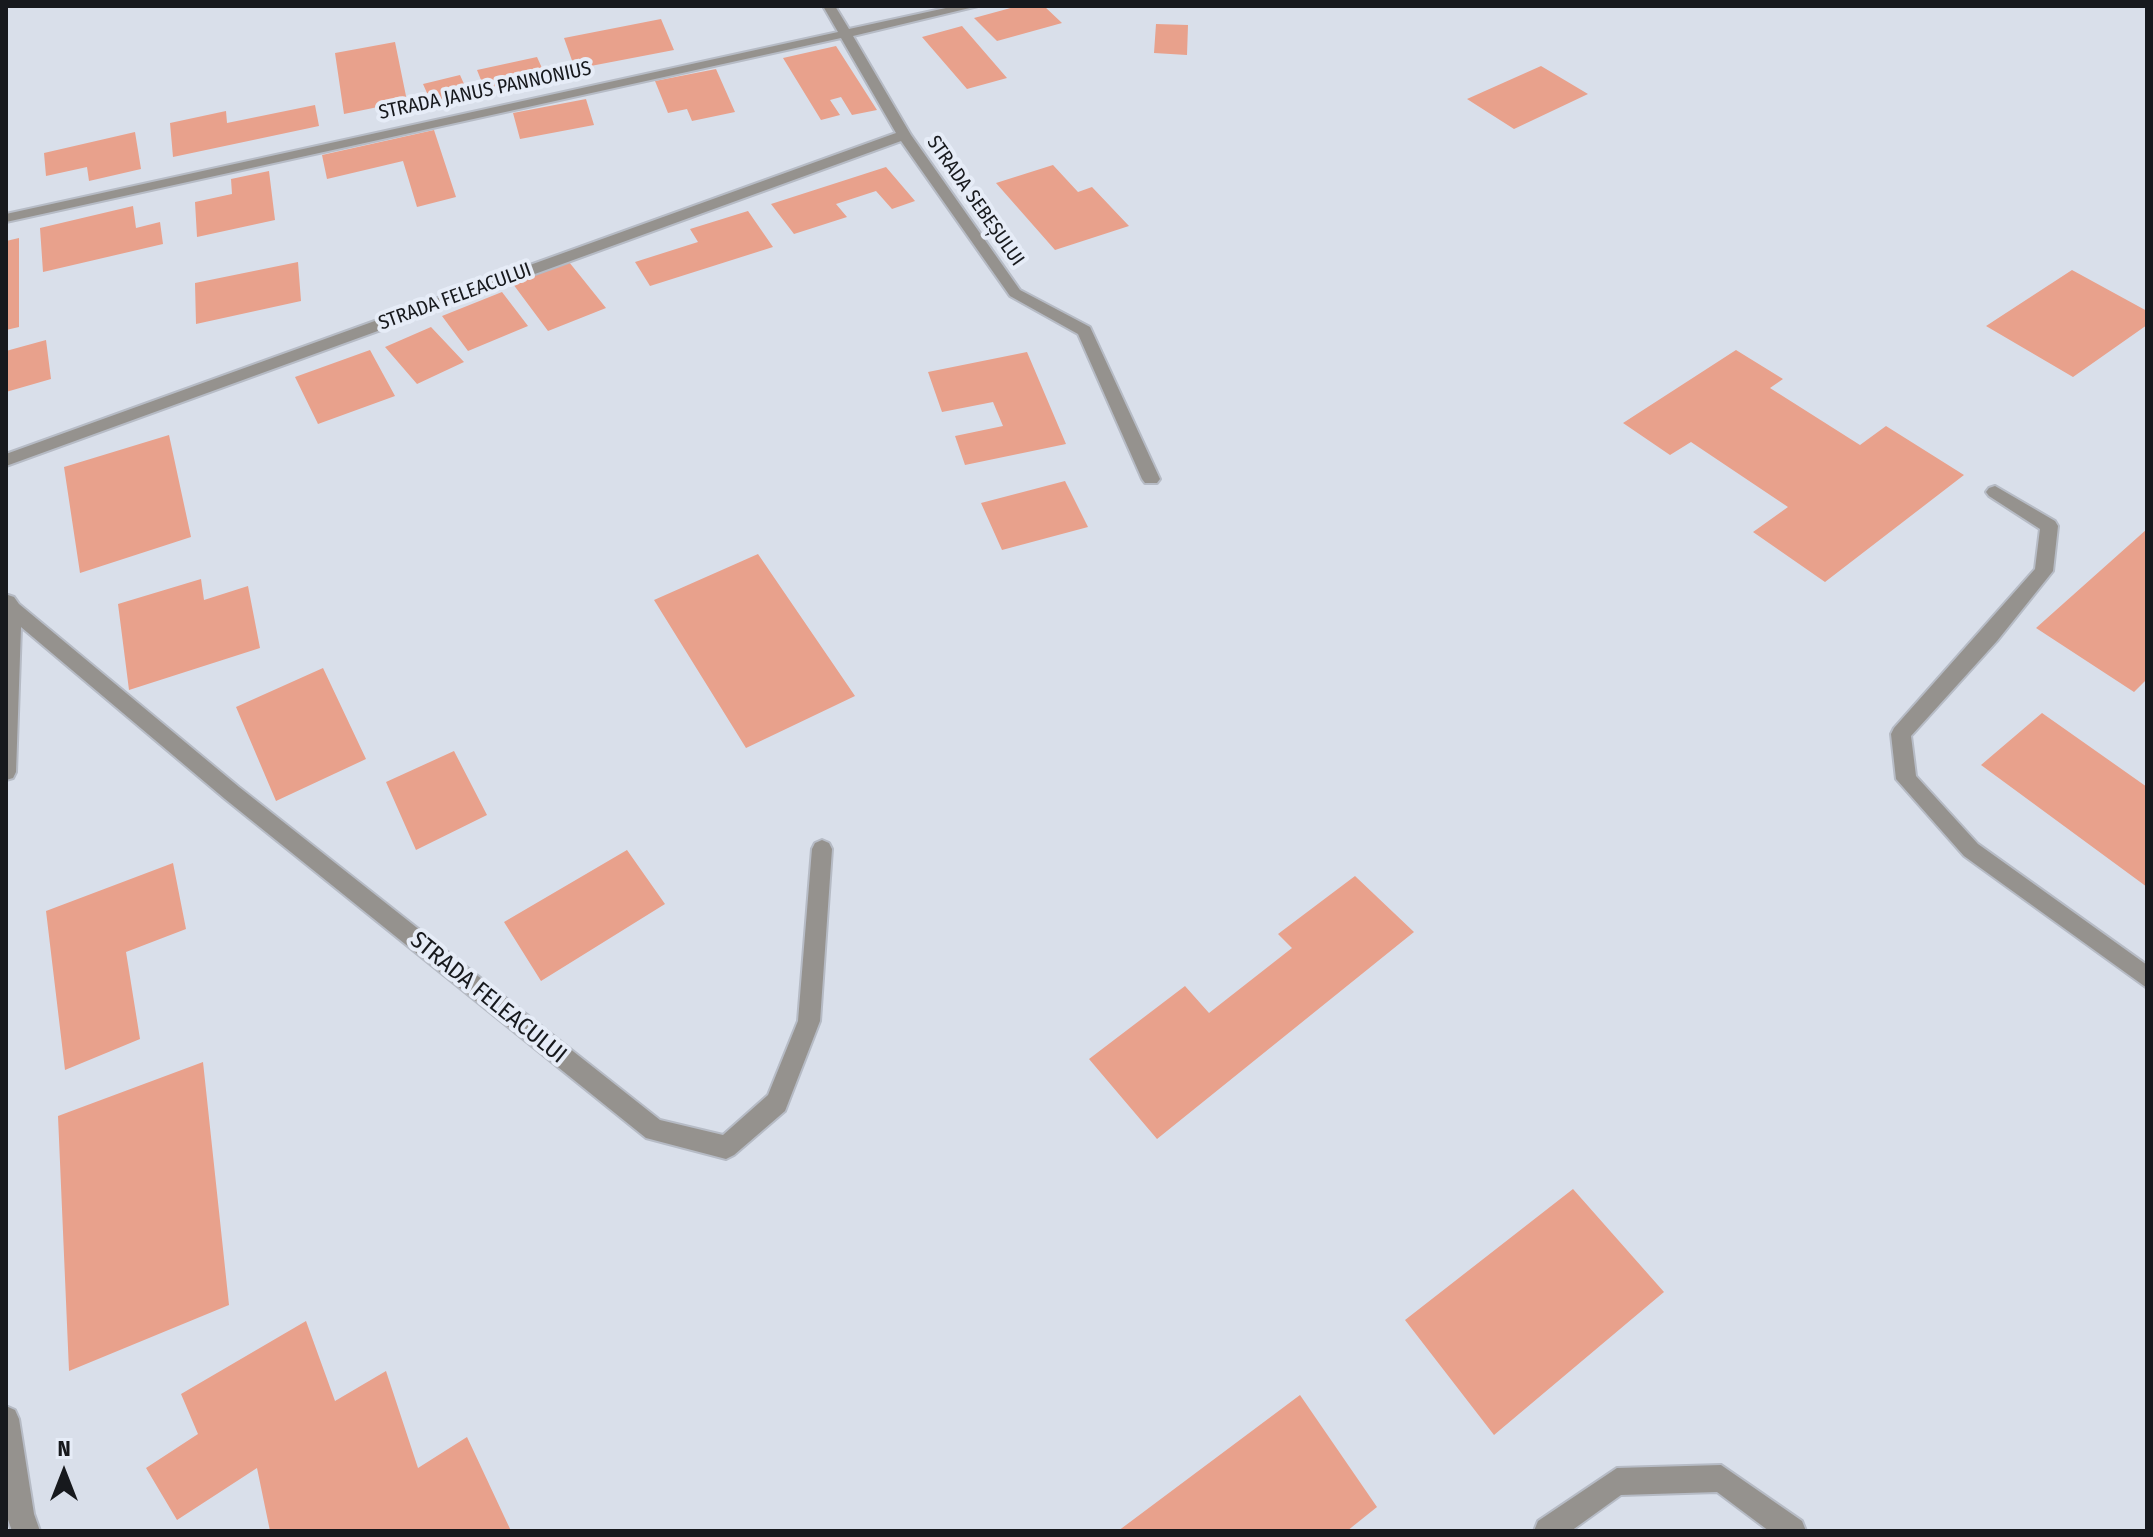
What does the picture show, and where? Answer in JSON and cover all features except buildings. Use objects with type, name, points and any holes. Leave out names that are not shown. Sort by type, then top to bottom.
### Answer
[{"type":"street","name":"STRADA SEBEȘULUI","points":[[829,6],[904,135],[1015,293],[1084,331],[1151,479]]},
{"type":"street","name":"STRADA JANUS PANNONIUS","points":[[6,218],[972,6]]},
{"type":"street","name":"STRADA FELEACULUI","points":[[6,460],[904,135]]},
{"type":"street","points":[[1995,492],[2049,526],[2044,571],[1901,734],[1906,779],[1971,850],[2147,978]]},
{"type":"street","name":"STRADA FELEACULUI","points":[[6,772],[9,604]]},
{"type":"street","name":"STRADA FELEACULUI","points":[[9,604],[232,793],[654,1130],[726,1147],[777,1103],[809,1021],[822,849]]},
{"type":"street","points":[[6,1419],[20,1514],[26,1531]]},
{"type":"street","points":[[1548,1531],[1617,1482],[1721,1478],[1792,1531]]}]
